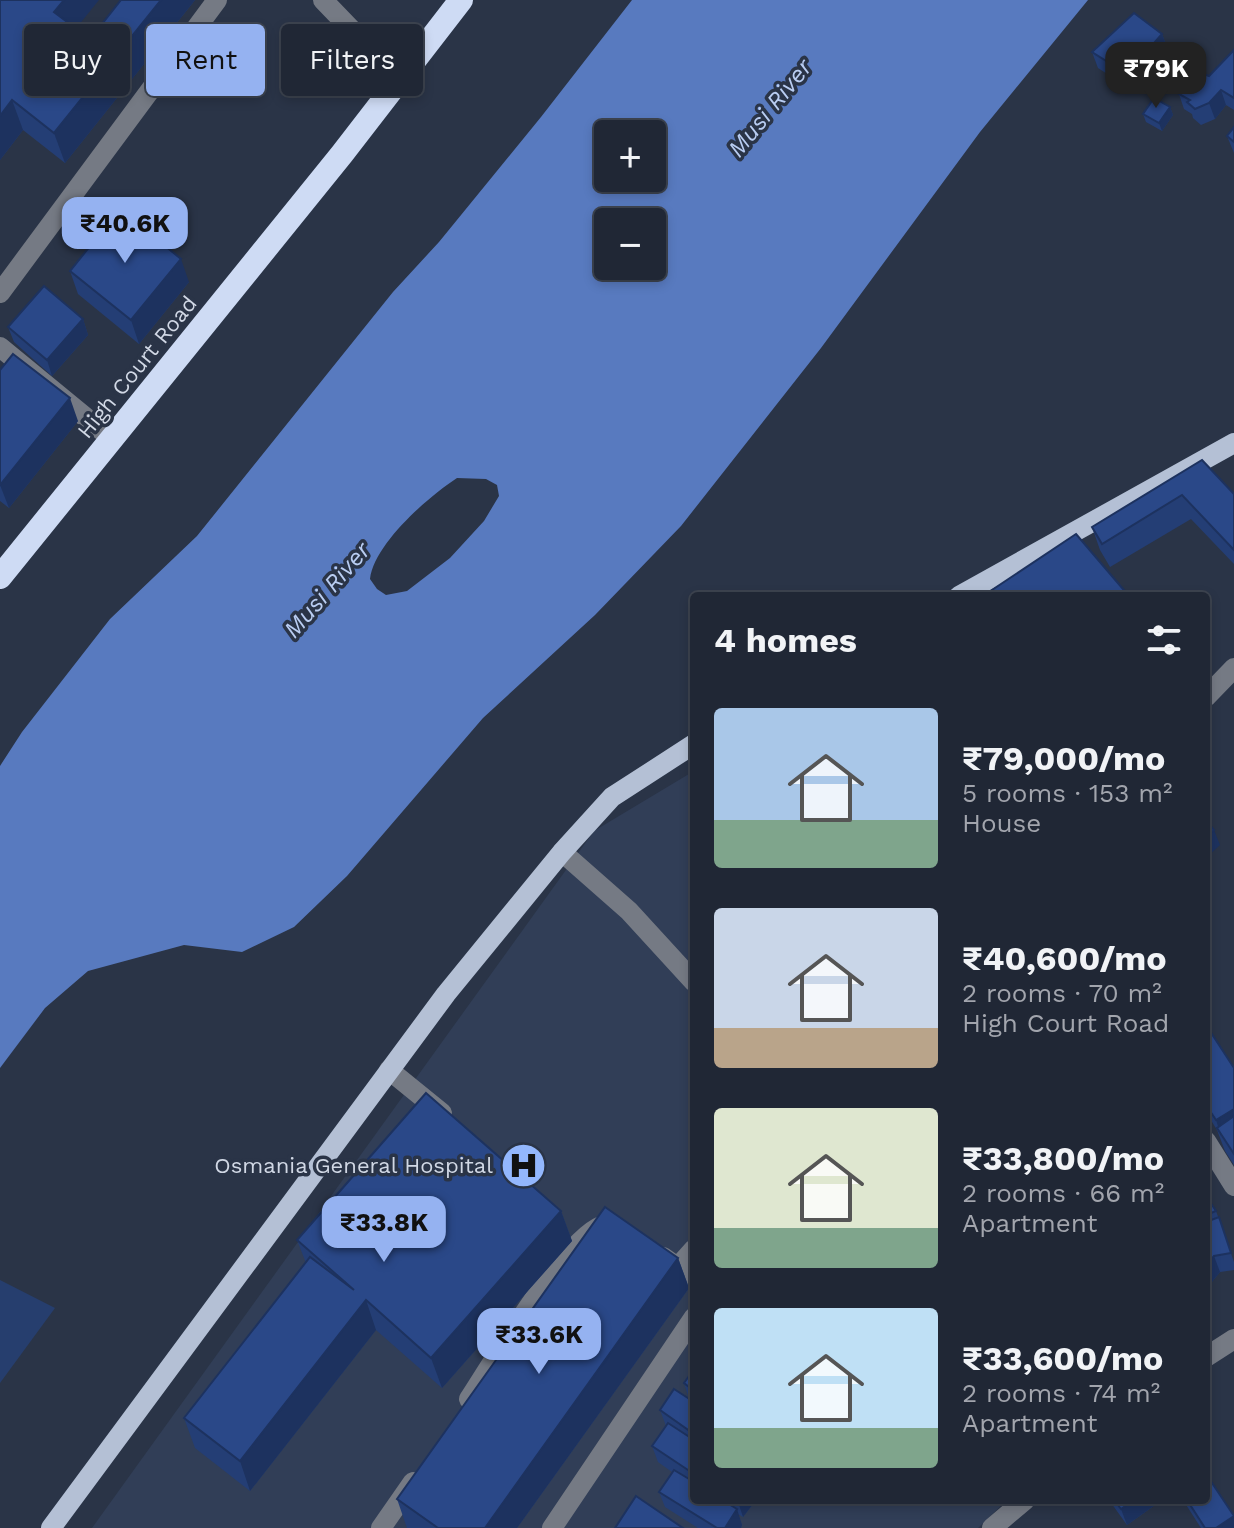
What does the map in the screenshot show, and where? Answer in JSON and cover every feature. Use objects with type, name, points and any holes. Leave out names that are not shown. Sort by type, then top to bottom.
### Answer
[{"type":"highway","name":"High Court Road","points":[[423,48],[461,0]]},
{"type":"highway","name":"High Court Road","points":[[0,577],[385,96]]},
{"type":"main road","points":[[966,592],[1234,443]]},
{"type":"main road","points":[[51,1528],[446,994],[562,852],[612,797],[690,747]]},
{"type":"street","points":[[0,293],[217,0]]},
{"type":"street","points":[[323,0],[346,24]]},
{"type":"street","points":[[0,347],[112,439]]},
{"type":"street","points":[[1210,693],[1234,668]]},
{"type":"street","points":[[562,852],[629,911],[690,978]]},
{"type":"street","points":[[389,1070],[459,1127]]},
{"type":"street","points":[[1210,1147],[1234,1186]]},
{"type":"street","points":[[460,1411],[565,1256],[592,1229],[607,1223],[617,1226]]},
{"type":"street","points":[[652,1249],[686,1273]]},
{"type":"street","points":[[552,1528],[690,1323]]},
{"type":"street","points":[[1210,1354],[1234,1339]]},
{"type":"street","points":[[381,1528],[425,1463]]},
{"type":"street","points":[[992,1528],[1020,1504]]},
{"type":"shaded area","name":"Osmania General Hospital","points":[[690,773],[690,1504],[1003,1504],[978,1528],[92,1528],[594,831]]},
{"type":"shaded area","points":[[0,1280],[55,1308],[0,1383]]},
{"type":"water","name":"Musi River","points":[[632,0],[1088,0],[980,132],[821,348],[681,526],[595,615],[483,718],[347,876],[294,927],[242,952],[184,945],[88,971],[45,1008],[0,1068],[0,766],[22,732],[110,619],[197,536],[393,292],[439,242]],"holes":[[[457,478],[486,479],[497,485],[499,496],[484,521],[450,558],[407,591],[386,595],[370,579],[381,551],[404,522]]]},
{"type":"building","points":[[0,0],[64,0],[54,12],[70,24],[24,24],[24,96],[84,96],[54,133],[12,100],[0,116]]},
{"type":"building","points":[[121,0],[161,0],[130,39],[130,24],[102,24]]},
{"type":"building","points":[[1134,13],[1162,34],[1127,74],[1092,52]]},
{"type":"building","points":[[1234,50],[1234,98],[1221,90],[1209,103],[1195,109],[1187,102],[1190,100],[1179,94],[1198,72],[1209,76]]},
{"type":"building","points":[[1154,98],[1170,107],[1159,123],[1143,114]]},
{"type":"building","points":[[1234,127],[1234,142],[1227,136]]},
{"type":"building","points":[[120,209],[181,259],[131,320],[70,271]]},
{"type":"building","points":[[44,286],[83,319],[47,360],[8,327]]},
{"type":"building","points":[[13,354],[70,398],[0,485],[0,370]]},
{"type":"building","points":[[1202,460],[1234,494],[1234,550],[1182,495],[1102,544],[1092,527]]},
{"type":"building","points":[[1076,534],[1126,592],[989,592]]},
{"type":"building","points":[[1210,1031],[1234,1068],[1234,1109],[1216,1120],[1210,1111]]},
{"type":"building","points":[[426,1093],[561,1211],[431,1358],[366,1300],[240,1461],[184,1418],[310,1257],[354,1290],[297,1240]]},
{"type":"building","points":[[1234,1116],[1234,1154],[1217,1128]]},
{"type":"building","points":[[605,1207],[678,1258],[485,1528],[438,1528],[397,1499]]},
{"type":"building","points":[[1219,1217],[1231,1253],[1214,1256],[1210,1261],[1210,1220]]},
{"type":"building","points":[[674,1389],[690,1399],[690,1431],[660,1410]]},
{"type":"building","points":[[668,1423],[690,1437],[690,1471],[652,1446]]},
{"type":"building","points":[[674,1470],[690,1480],[690,1504],[729,1504],[737,1509],[725,1528],[717,1528],[659,1492]]},
{"type":"building","points":[[1210,1480],[1234,1516],[1216,1528],[1205,1528],[1190,1504],[1210,1504]]},
{"type":"building","points":[[636,1496],[683,1528],[615,1528]]},
{"type":"place","name":"Osmania General Hospital","points":[[524,1165]]}]
